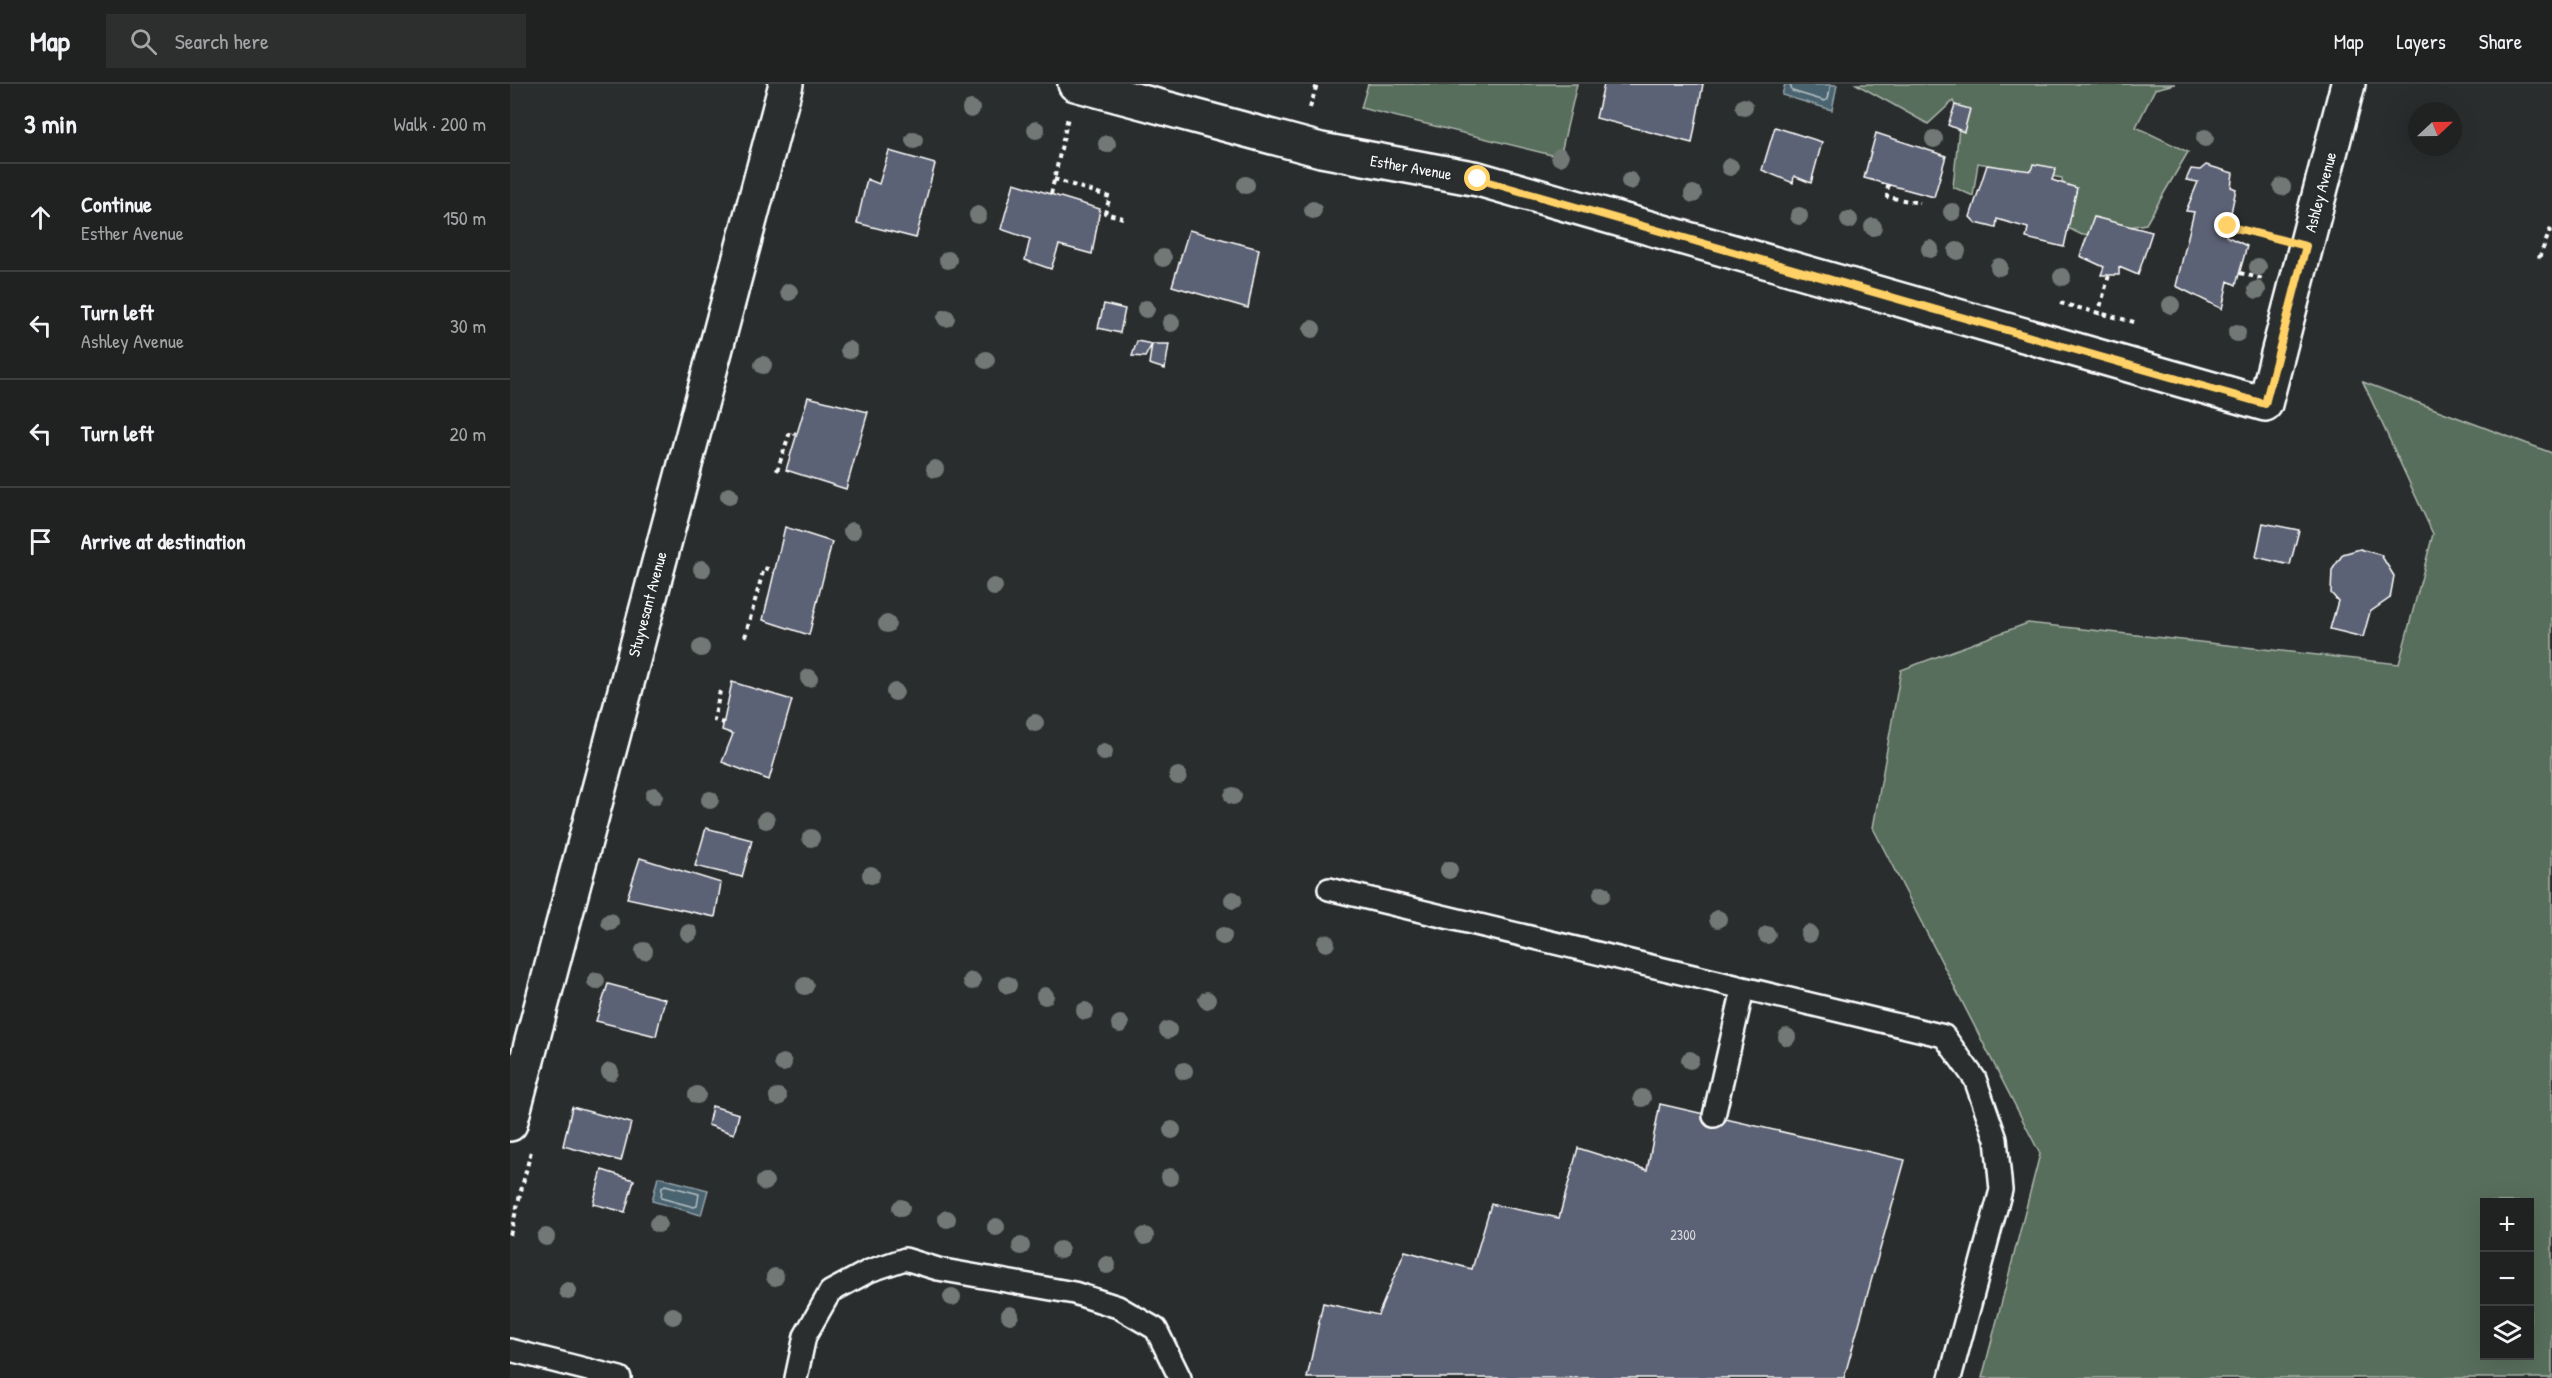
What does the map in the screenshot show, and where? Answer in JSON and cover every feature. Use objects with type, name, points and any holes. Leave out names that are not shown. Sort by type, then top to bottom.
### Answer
[{"type":"street","name":"Stuyvesant Avenue","points":[[510,1124],[786,84]]},
{"type":"street","name":"Esther Avenue","points":[[1075,84],[1321,150],[1478,179],[2265,404]]},
{"type":"street","name":"Ashley Avenue","points":[[2265,404],[2348,84]]},
{"type":"lane","points":[[1329,889],[1944,1036],[1975,1079],[1996,1139],[2001,1190],[1950,1378]]},
{"type":"lane","points":[[1714,1116],[1743,989]]},
{"type":"lane","points":[[795,1378],[805,1336],[830,1292],[869,1271],[905,1259],[938,1269],[1074,1293],[1118,1307],[1156,1329],[1180,1378]]},
{"type":"lane","points":[[510,1350],[620,1378]]},
{"type":"path","points":[[1051,194],[1075,84]]},
{"type":"path","points":[[1310,108],[1317,84]]},
{"type":"path","points":[[1054,180],[1110,196],[1105,213],[1123,218]]},
{"type":"path","points":[[1888,184],[1887,197],[1920,204]]},
{"type":"path","points":[[2228,226],[2306,246]]},
{"type":"path","points":[[2539,258],[2552,226]]},
{"type":"path","points":[[2096,325],[2109,275]]},
{"type":"path","points":[[2060,303],[2138,323]]},
{"type":"path","points":[[777,471],[790,432],[796,434]]},
{"type":"path","points":[[745,637],[764,568],[775,571]]},
{"type":"path","points":[[720,691],[714,720],[724,723]]},
{"type":"green space","points":[[1368,84],[1577,84],[1560,157],[1361,108]]},
{"type":"green space","points":[[1856,84],[2175,84],[2155,89],[2136,127],[2188,152],[2146,224],[2082,235],[2068,228],[2062,178],[1978,163],[1973,196],[1953,187],[1960,117],[1953,101],[1928,124]]},
{"type":"green space","points":[[2363,382],[2552,453],[2552,1378],[1982,1378],[2040,1154],[1873,828],[1901,670],[2028,623],[2399,664],[2433,534]]},
{"type":"water","points":[[1785,84],[1837,85],[1832,110],[1782,95]]},
{"type":"water","points":[[658,1177],[708,1190],[701,1215],[652,1201]]},
{"type":"building","points":[[1604,84],[1703,84],[1692,143],[1596,118]]},
{"type":"building","points":[[1955,105],[1970,109],[1964,132],[1948,125]]},
{"type":"building","points":[[1775,127],[1822,142],[1811,183],[1794,176],[1793,183],[1762,170]]},
{"type":"building","points":[[1876,133],[1946,156],[1934,197],[1864,178]]},
{"type":"building","points":[[889,151],[935,164],[916,238],[857,223],[867,179],[879,184]]},
{"type":"building","points":[[2033,164],[2056,168],[2052,180],[2077,188],[2064,247],[2026,238],[2028,228],[1997,219],[1996,228],[1976,223],[1970,217],[1987,165],[2031,171]]},
{"type":"building","points":[[2206,165],[2233,173],[2231,187],[2236,189],[2226,236],[2247,246],[2236,285],[2228,281],[2222,309],[2176,286],[2194,212],[2186,211],[2198,182],[2186,180],[2191,169],[2200,170]]},
{"type":"building","points":[[1014,183],[1100,209],[1092,254],[1059,245],[1051,269],[1025,260],[1030,239],[1001,229]]},
{"type":"building","points":[[2094,217],[2152,232],[2138,275],[2119,267],[2119,275],[2101,275],[2104,267],[2080,256]]},
{"type":"building","points":[[1189,230],[1259,249],[1248,308],[1172,286]]},
{"type":"building","points":[[1104,304],[1125,309],[1120,333],[1098,328]]},
{"type":"building","points":[[1137,341],[1152,344],[1145,357],[1132,356]]},
{"type":"building","points":[[1152,344],[1169,344],[1165,369],[1149,364]]},
{"type":"building","points":[[808,397],[868,412],[846,489],[786,470]]},
{"type":"building","points":[[2263,523],[2299,530],[2290,565],[2256,557]]},
{"type":"building","points":[[785,527],[832,542],[809,635],[763,620]]},
{"type":"building","points":[[2360,549],[2381,555],[2394,576],[2390,598],[2370,612],[2363,637],[2330,629],[2338,601],[2331,593],[2332,570],[2343,554]]},
{"type":"building","points":[[732,682],[792,700],[769,780],[722,762],[733,734],[722,730]]},
{"type":"building","points":[[706,828],[752,840],[742,877],[695,866]]},
{"type":"building","points":[[640,858],[721,883],[715,917],[627,898]]},
{"type":"building","points":[[608,984],[665,999],[656,1036],[596,1021]]},
{"type":"building","points":[[1660,1104],[1905,1160],[1844,1378],[1307,1378],[1323,1303],[1378,1315],[1405,1251],[1472,1269],[1491,1204],[1559,1218],[1578,1148],[1647,1170]]},
{"type":"building","points":[[712,1106],[739,1114],[734,1134],[708,1125]]},
{"type":"building","points":[[572,1107],[631,1123],[621,1161],[563,1146]]},
{"type":"building","points":[[602,1170],[634,1180],[625,1212],[593,1204]]},
{"type":"route","points":[[1478,179],[2265,404],[2306,246],[2228,226]]}]
